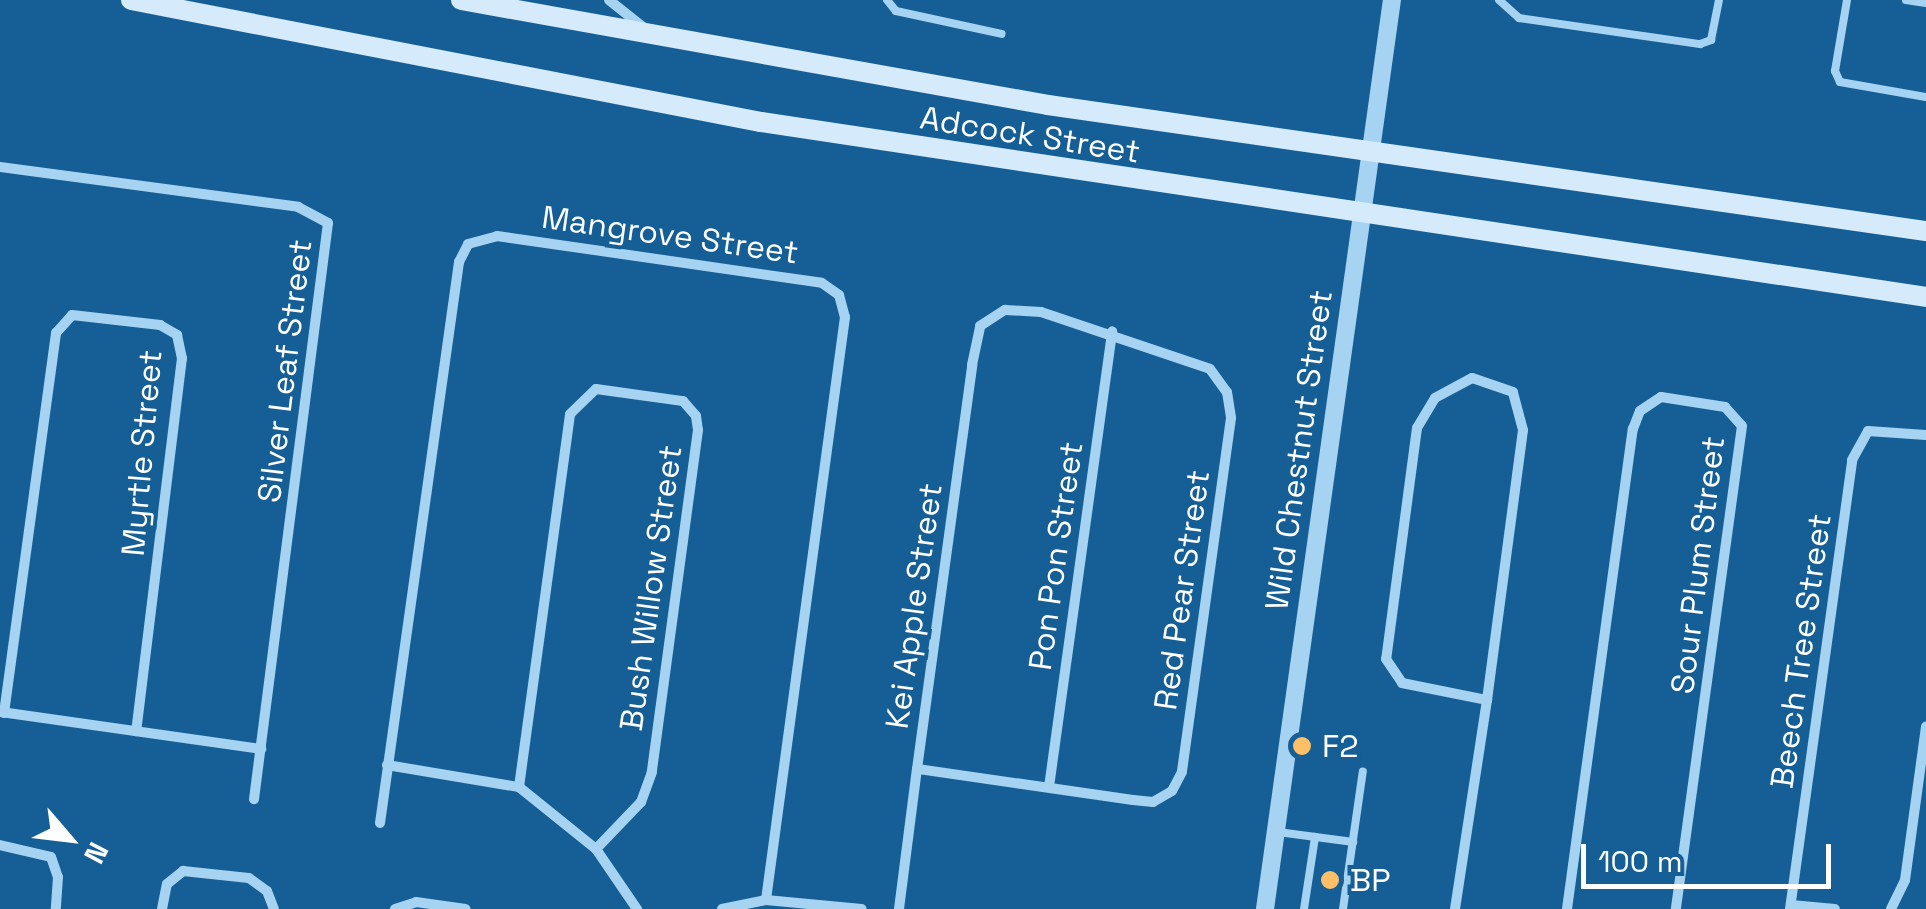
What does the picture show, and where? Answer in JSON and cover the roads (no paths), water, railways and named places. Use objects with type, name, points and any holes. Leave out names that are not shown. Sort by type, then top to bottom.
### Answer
[{"type":"main road","name":"Adcock Street","points":[[131,0],[726,116],[1362,217],[1926,297]]},
{"type":"main road","name":"Adcock Street","points":[[461,0],[672,42],[1372,152],[1926,231]]},
{"type":"street","points":[[510,11],[541,0]]},
{"type":"street","points":[[609,0],[672,42]]},
{"type":"street","name":"Wild Chestnut Street","points":[[1268,909],[1392,0]]},
{"type":"street","name":"Silver Leaf Street","points":[[0,167],[298,207],[328,223],[254,799]]},
{"type":"street","name":"Mangrove Street","points":[[380,823],[459,262],[468,244],[498,236],[822,283],[838,295],[845,317],[766,900]]},
{"type":"street","name":"Red Pear Street","points":[[917,769],[1152,802],[1178,782],[1231,418],[1228,392],[1210,369],[1112,331],[1017,309],[991,314]]},
{"type":"street","name":"Kei Apple Street","points":[[899,909],[972,364],[980,326],[991,314]]},
{"type":"street","name":"Myrtle Street","points":[[2,712],[56,333],[72,315],[160,324],[177,335],[182,358],[136,731]]},
{"type":"street","name":"Pon Pon Street","points":[[1049,787],[1112,331]]},
{"type":"street","points":[[1455,909],[1487,700],[1523,430],[1512,392],[1472,378],[1435,398],[1417,428],[1386,659],[1402,684],[1487,700]]},
{"type":"street","name":"Bush Willow Street","points":[[519,787],[570,414],[596,389],[682,401],[696,416],[698,430],[652,772],[641,802],[596,849]]},
{"type":"street","name":"Sour Plum Street","points":[[1567,909],[1633,430],[1646,404],[1661,398],[1725,407],[1742,426],[1676,909]]},
{"type":"street","name":"Beech Tree Street","points":[[1790,907],[1852,460],[1868,431],[1926,435]]},
{"type":"street","points":[[2,712],[261,749]]},
{"type":"street","points":[[1891,909],[1903,890],[1926,726]]},
{"type":"street","points":[[387,765],[519,787],[596,849],[637,909]]},
{"type":"street","points":[[0,845],[51,857],[58,877],[56,909]]},
{"type":"street","points":[[162,909],[167,884],[183,871],[248,878],[267,891],[274,909]]},
{"type":"street","points":[[722,909],[766,900],[862,909]]},
{"type":"street","points":[[395,909],[416,902],[466,909]]},
{"type":"street","points":[[1790,907],[1835,909]]},
{"type":"lane","points":[[887,0],[896,11],[1002,34]]},
{"type":"lane","points":[[1499,0],[1532,21],[1700,44],[1711,40],[1718,0]]},
{"type":"lane","points":[[1847,0],[1835,70],[1840,82],[1926,96]]},
{"type":"lane","points":[[1907,0],[1926,3]]},
{"type":"lane","points":[[1343,909],[1363,771]]},
{"type":"lane","points":[[1276,832],[1353,842]]},
{"type":"lane","points":[[1304,909],[1315,836]]},
{"type":"place","name":"F2","points":[[1302,746]]},
{"type":"place","name":"BP","points":[[1330,880]]}]
